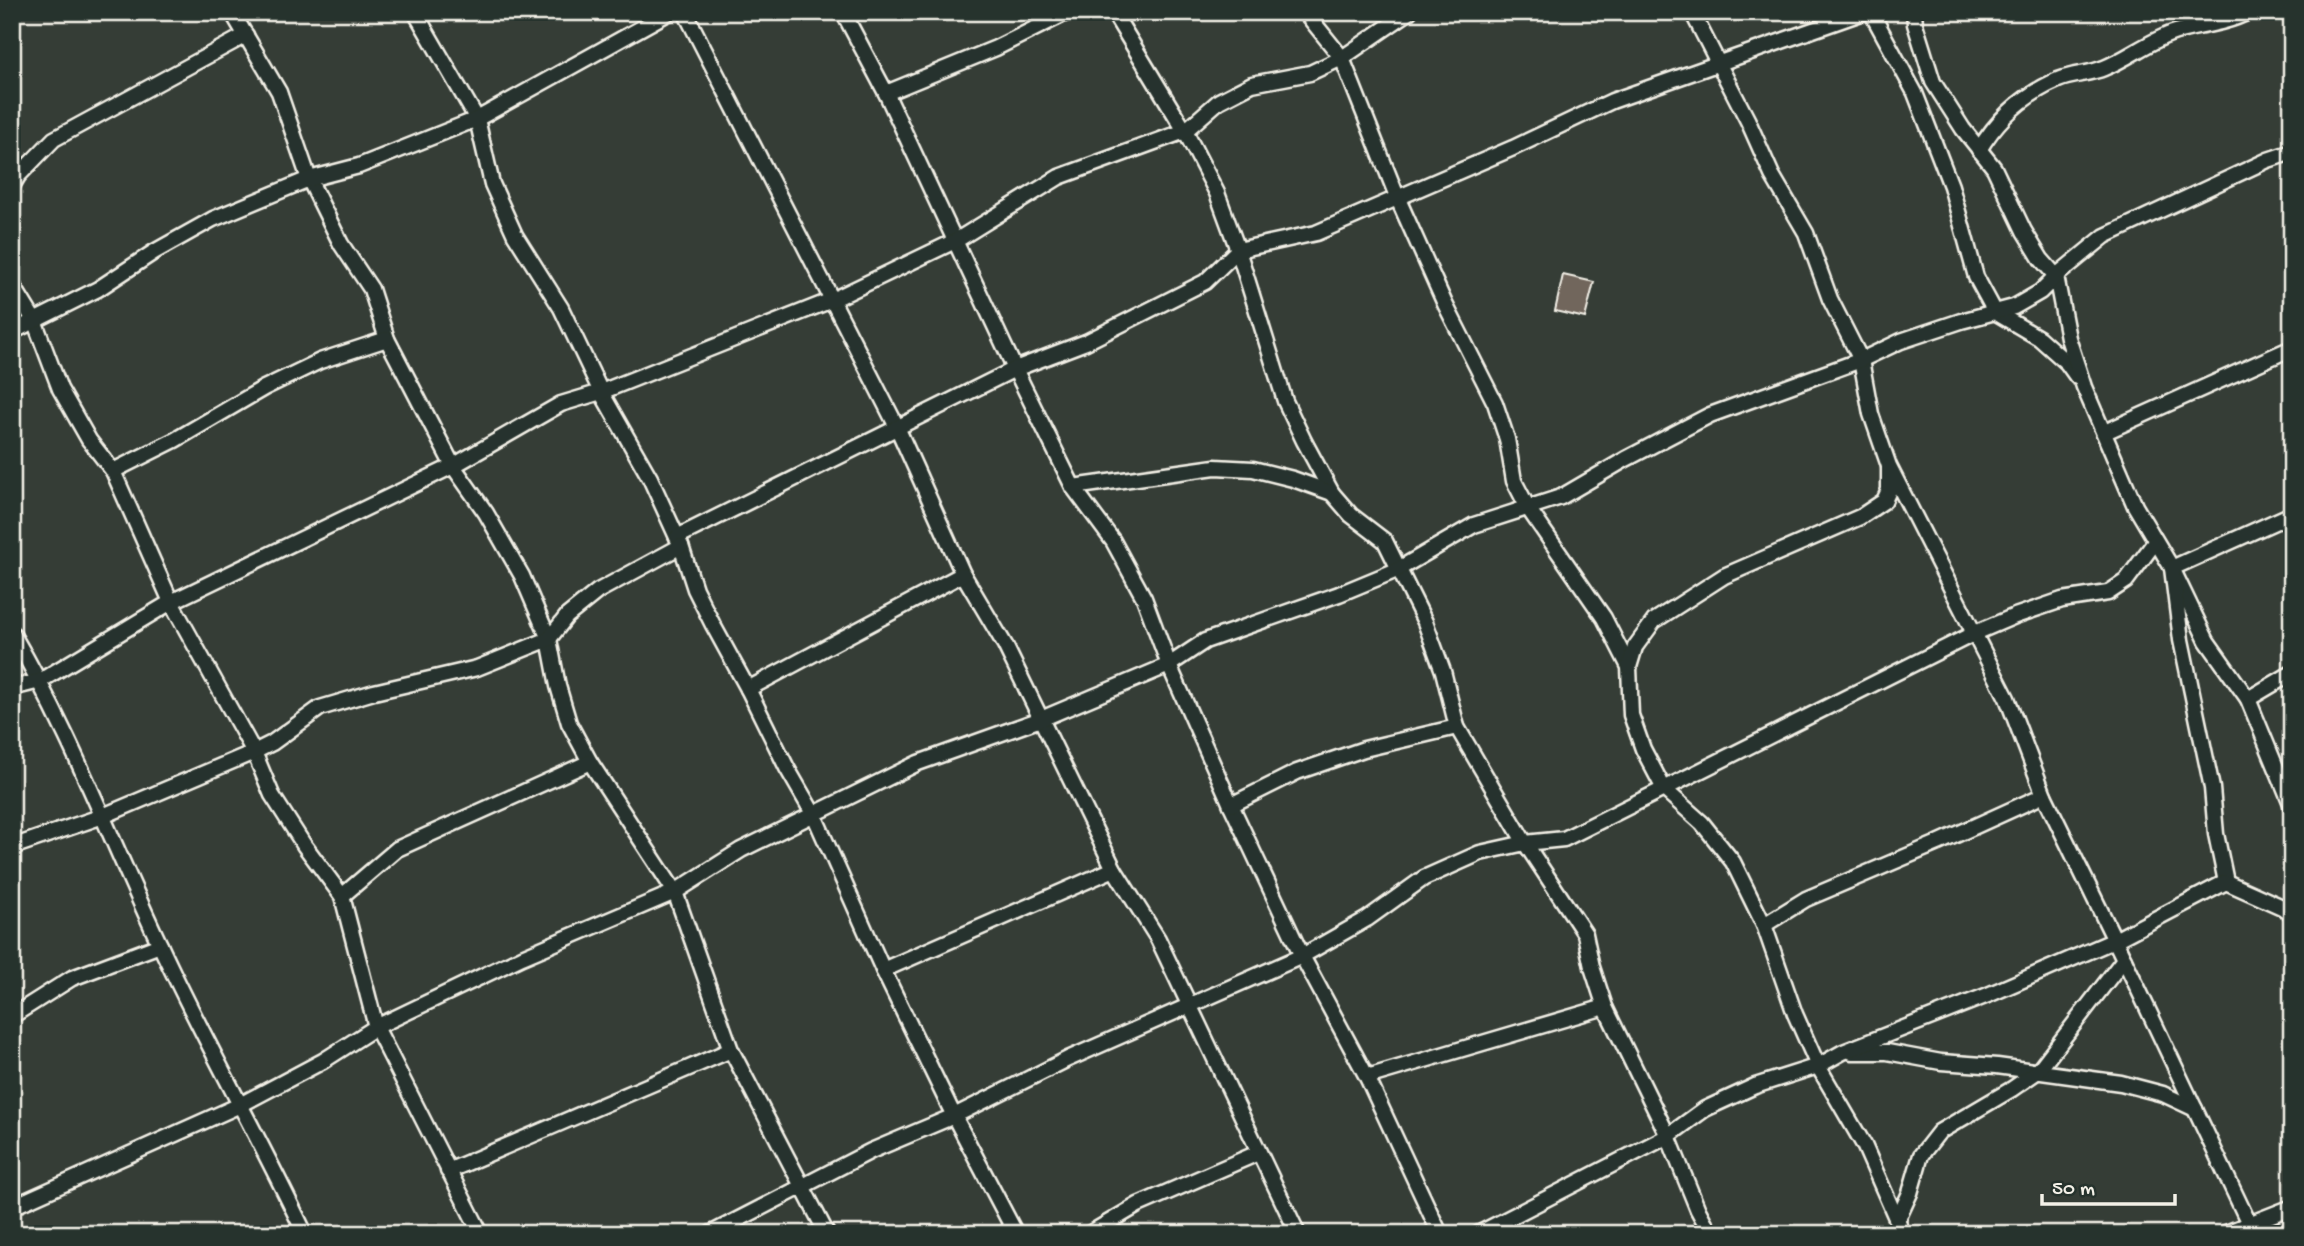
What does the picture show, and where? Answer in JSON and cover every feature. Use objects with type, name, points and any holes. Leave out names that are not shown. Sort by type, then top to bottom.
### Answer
[{"type":"street","points":[[232,12],[279,92],[309,179],[341,244],[371,289],[387,339],[453,466],[486,513],[522,576],[548,639],[569,723],[590,762],[675,892],[731,1050],[827,1234]]},
{"type":"street","points":[[415,12],[477,120],[492,184],[515,235],[561,308],[601,391],[650,478],[679,542],[695,589],[814,815],[883,970],[954,1116],[1016,1234]]},
{"type":"street","points":[[12,332],[98,289],[154,252],[213,219],[309,179],[359,166],[477,120],[670,12]]},
{"type":"street","points":[[685,12],[897,427],[964,574],[1005,645],[1114,869],[1158,939],[1298,1234]]},
{"type":"street","points":[[843,12],[886,93],[1073,487],[1113,541],[1144,598],[1231,805],[1302,956],[1367,1077],[1440,1234]]},
{"type":"street","points":[[886,93],[996,48],[1068,12]]},
{"type":"street","points":[[1112,12],[1185,131],[1217,193],[1238,250],[1285,401],[1332,493],[1351,515],[1385,541],[1424,622],[1443,671],[1457,727],[1525,843],[1585,934],[1605,1007],[1668,1136],[1698,1210],[1711,1234]]},
{"type":"street","points":[[1305,12],[1342,58],[1398,199],[1445,304],[1495,403],[1507,439],[1514,481],[1528,508],[1604,618],[1629,667]]},
{"type":"street","points":[[12,688],[40,681],[171,602],[453,466],[561,404],[601,391],[832,300],[957,240],[1059,177],[1185,131],[1219,102],[1252,85],[1310,73],[1342,58],[1409,12]]},
{"type":"street","points":[[1692,12],[1772,175],[1806,233],[1830,299],[1861,360],[1871,414],[1889,466],[2007,698],[2044,795],[2251,1228]]},
{"type":"street","points":[[12,847],[103,816],[254,752],[272,743],[320,708],[374,692],[477,668],[548,639],[567,616],[598,591],[679,542],[897,427],[1015,369],[1086,342],[1205,282],[1238,250],[1316,233],[1513,148],[1612,101],[1864,12]]},
{"type":"street","points":[[1871,12],[1915,93],[1951,186],[1976,276],[1995,312],[2039,338],[2067,363],[2084,387]]},
{"type":"street","points":[[1914,12],[1915,24],[1933,82],[1963,129],[1994,169],[2036,250],[2056,276],[2068,338],[2084,387],[2135,506],[2172,568],[2207,641],[2248,699],[2292,806]]},
{"type":"street","points":[[1979,150],[1993,128],[2015,105],[2058,80],[2104,68],[2140,47],[2175,32],[2236,19],[2248,12]]},
{"type":"street","points":[[12,186],[18,176],[54,139],[246,35]]},
{"type":"street","points":[[12,1207],[240,1105],[323,1061],[376,1027],[522,957],[675,892],[741,850],[918,763],[1041,719],[1170,665],[1205,642],[1339,594],[1397,570],[1474,525],[1561,497],[1710,415],[1861,360],[1901,341],[2014,307],[2031,297],[2105,236],[2268,160],[2292,152]]},
{"type":"street","points":[[12,284],[34,320],[60,389],[89,440],[113,471],[171,602],[254,752],[272,795],[304,845],[342,896],[376,1027],[481,1234]]},
{"type":"street","points":[[113,471],[175,440],[276,382],[320,361],[387,339]]},
{"type":"street","points":[[2105,432],[2292,348]]},
{"type":"street","points":[[1889,466],[1889,490],[1884,500],[1860,517],[1724,576],[1654,621],[1635,647],[1629,667],[1631,715],[1643,749],[1664,789],[1702,823],[1733,862],[1764,925],[1795,1014],[1818,1066],[1864,1145],[1903,1234]]},
{"type":"street","points":[[1073,487],[1215,467],[1253,469],[1332,493]]},
{"type":"street","points":[[2172,568],[2292,514]]},
{"type":"street","points":[[710,1234],[871,1151],[954,1116],[1068,1059],[1302,956],[1367,919],[1424,878],[1480,853],[1525,843],[1564,839],[1975,633],[2062,600],[2108,593],[2126,581],[2155,542]]},
{"type":"street","points":[[2172,568],[2180,640],[2212,788],[2216,834],[2226,882]]},
{"type":"street","points":[[748,689],[964,574]]},
{"type":"street","points":[[12,633],[40,681],[160,945],[304,1233]]},
{"type":"street","points":[[2248,699],[2292,673]]},
{"type":"street","points":[[1231,805],[1297,772],[1364,750],[1457,727]]},
{"type":"street","points":[[342,896],[397,849],[590,762]]},
{"type":"street","points":[[1764,925],[1806,899],[2044,795]]},
{"type":"street","points":[[883,970],[1114,869]]},
{"type":"street","points":[[2226,882],[2292,914]]},
{"type":"street","points":[[1478,1234],[1668,1136],[1717,1103],[1755,1086],[1818,1066],[1843,1052],[1988,995],[2115,940],[2226,882]]},
{"type":"street","points":[[12,1016],[72,978],[160,945]]},
{"type":"street","points":[[1898,1219],[1910,1193],[1921,1155],[1939,1132],[2038,1071],[2124,959]]},
{"type":"street","points":[[1367,1077],[1605,1007]]},
{"type":"street","points":[[448,1171],[731,1050]]},
{"type":"street","points":[[1843,1052],[1887,1052],[1941,1062],[2038,1071],[2121,1083],[2163,1094],[2196,1110]]},
{"type":"street","points":[[1089,1234],[1138,1205],[1258,1153]]},
{"type":"street","points":[[2223,1234],[2251,1228],[2292,1207]]},
{"type":"building","points":[[1563,275],[1594,282],[1585,318],[1555,311]]}]
